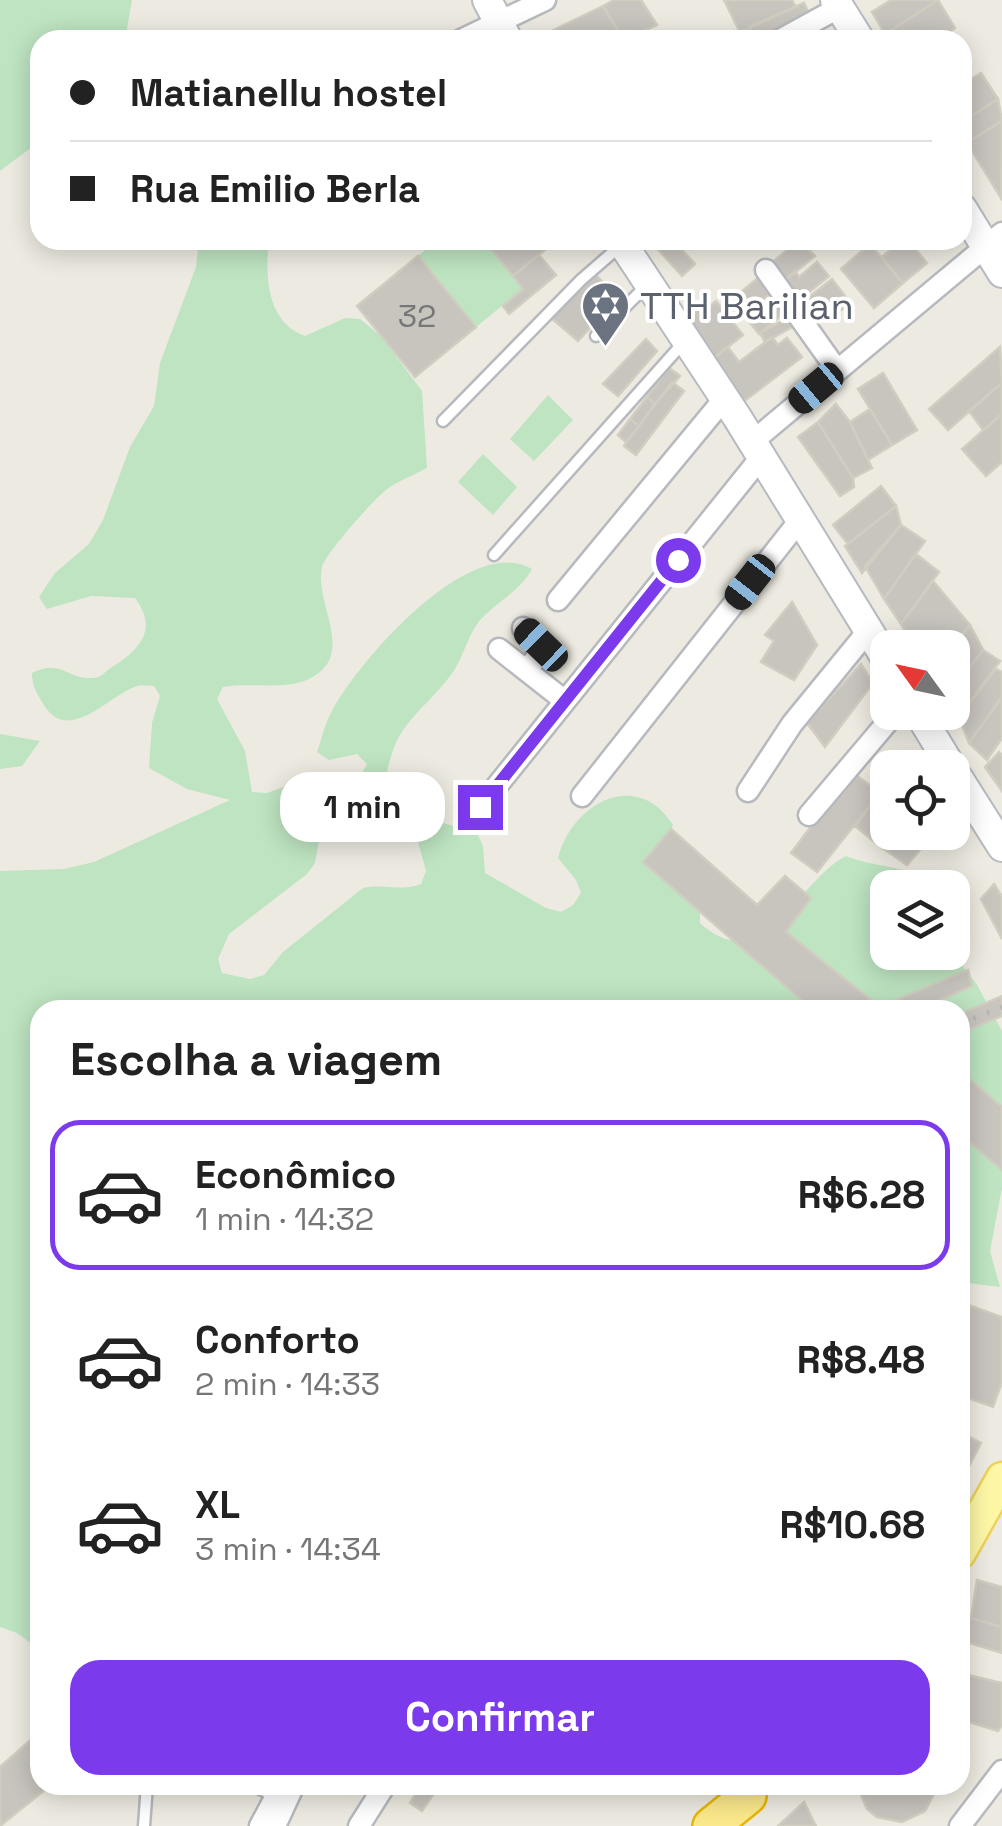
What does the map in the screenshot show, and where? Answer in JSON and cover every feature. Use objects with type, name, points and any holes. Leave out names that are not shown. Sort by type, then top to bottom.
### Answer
[{"type":"main road","points":[[970,1536],[1002,1478]]},
{"type":"street","points":[[497,20],[545,0]]},
{"type":"street","points":[[796,30],[838,4],[854,30]]},
{"type":"street","points":[[972,218],[994,240],[1002,273]]},
{"type":"street","points":[[480,807],[757,449],[837,370],[994,240]]},
{"type":"street","points":[[629,250],[870,634]]},
{"type":"street","points":[[766,270],[837,370]]},
{"type":"street","points":[[558,600],[724,399]]},
{"type":"street","points":[[582,796],[800,520]]},
{"type":"street","points":[[523,628],[543,648],[527,671]]},
{"type":"street","points":[[748,791],[792,724],[868,631]]},
{"type":"street","points":[[500,649],[565,701]]},
{"type":"street","points":[[809,815],[881,730]]},
{"type":"street","points":[[970,796],[1002,847]]},
{"type":"street","points":[[960,1826],[1002,1771]]},
{"type":"street","points":[[260,1826],[276,1795]]},
{"type":"street","points":[[275,1826],[289,1795]]},
{"type":"street","points":[[359,1826],[379,1795]]},
{"type":"lane","points":[[443,422],[614,250]]},
{"type":"lane","points":[[596,336],[648,284]]},
{"type":"lane","points":[[494,555],[686,340]]},
{"type":"lane","points":[[858,771],[890,730]]},
{"type":"lane","points":[[144,1826],[146,1795]]},
{"type":"green space","points":[[0,0],[132,0],[127,30],[30,30],[30,148],[0,171]]},
{"type":"green space","points":[[198,250],[268,250],[268,282],[282,320],[305,336],[345,318],[360,319],[381,336],[422,391],[427,468],[380,496],[340,540],[322,567],[332,635],[329,660],[311,678],[287,685],[223,687],[217,699],[245,751],[252,792],[267,793],[294,783],[321,793],[360,777],[367,764],[357,754],[329,760],[317,752],[330,714],[366,662],[419,607],[449,584],[478,569],[507,562],[532,569],[477,623],[453,672],[400,735],[387,774],[386,821],[377,840],[320,835],[315,863],[307,874],[229,934],[218,959],[222,973],[250,979],[264,975],[283,952],[363,888],[421,884],[426,871],[418,842],[433,820],[477,833],[483,846],[485,873],[546,908],[561,912],[573,905],[581,893],[558,858],[576,822],[607,800],[624,796],[642,798],[673,825],[667,837],[700,909],[700,923],[722,938],[743,940],[761,934],[846,856],[903,870],[870,870],[870,970],[966,970],[1002,1031],[1002,1188],[990,1251],[1000,1287],[970,1283],[970,1000],[30,1000],[30,1643],[0,1627],[0,871],[64,869],[94,862],[230,800],[187,789],[149,768],[152,723],[160,696],[154,686],[127,690],[90,714],[64,720],[52,715],[42,702],[32,678],[32,673],[51,668],[83,678],[98,677],[130,654],[143,638],[145,620],[135,598],[91,596],[47,609],[39,597],[55,573],[89,544],[103,520],[130,447],[154,406],[160,363],[196,267]]},
{"type":"green space","points":[[425,250],[492,250],[523,289],[476,327],[418,256]]},
{"type":"green space","points":[[548,395],[573,420],[534,461],[510,439]]},
{"type":"green space","points":[[483,454],[517,487],[493,515],[458,482]]},
{"type":"green space","points":[[0,734],[40,741],[22,766],[0,769]]},
{"type":"building","points":[[614,0],[641,0],[657,25],[646,30],[618,30],[603,6]]},
{"type":"building","points":[[724,0],[792,0],[796,7],[744,30],[739,30]]},
{"type":"building","points":[[891,0],[938,0],[891,30],[883,30],[872,12]]},
{"type":"building","points":[[938,0],[955,28],[952,30],[891,30]]},
{"type":"building","points":[[804,3],[811,18],[787,30],[749,27]]},
{"type":"building","points":[[603,6],[618,30],[554,30]]},
{"type":"building","points":[[981,73],[998,99],[972,116],[972,79]]},
{"type":"building","points":[[998,99],[1002,121],[972,140],[972,116]]},
{"type":"building","points":[[1000,122],[1001,198],[972,151],[972,140]]},
{"type":"building","points":[[492,250],[545,250],[513,276]]},
{"type":"building","points":[[659,250],[682,250],[695,264],[682,276]]},
{"type":"building","points":[[787,250],[809,250],[815,256],[783,282],[769,265]]},
{"type":"building","points":[[863,250],[875,250],[903,283],[874,308],[841,269]]},
{"type":"building","points":[[890,250],[916,250],[927,263],[903,283],[882,257]]},
{"type":"building","points":[[539,255],[556,275],[509,314],[503,306],[523,289],[513,276]]},
{"type":"building","points":[[418,256],[476,327],[415,377],[357,306]]},
{"type":"building","points":[[817,262],[829,276],[798,301],[783,282],[795,271],[799,277]]},
{"type":"building","points":[[596,275],[618,298],[578,341],[550,317]]},
{"type":"building","points":[[759,277],[771,293],[746,313],[734,298]]},
{"type":"building","points":[[832,279],[851,304],[828,318],[823,312],[812,321],[799,305]]},
{"type":"building","points":[[777,295],[788,310],[759,334],[747,319]]},
{"type":"building","points":[[716,301],[743,335],[715,357],[679,314],[694,302],[702,313]]},
{"type":"building","points":[[789,317],[794,326],[765,342],[760,333]]},
{"type":"building","points":[[772,337],[778,345],[787,338],[802,357],[743,402],[712,360],[728,347],[739,362]]},
{"type":"building","points":[[646,339],[657,351],[618,396],[603,384]]},
{"type":"building","points":[[1000,347],[1002,383],[948,430],[929,409]]},
{"type":"building","points":[[669,368],[680,376],[655,404],[647,397]]},
{"type":"building","points":[[883,373],[917,430],[892,445],[858,389]]},
{"type":"building","points":[[672,382],[684,391],[636,455],[624,446]]},
{"type":"building","points":[[1002,383],[1002,414],[983,430],[969,411]]},
{"type":"building","points":[[647,397],[655,404],[639,426],[630,419]]},
{"type":"building","points":[[836,404],[850,422],[872,468],[853,478],[818,422]]},
{"type":"building","points":[[870,409],[892,445],[868,460],[850,422]]},
{"type":"building","points":[[1002,414],[1002,462],[986,476],[962,449]]},
{"type":"building","points":[[630,419],[639,426],[626,442],[618,435]]},
{"type":"building","points":[[818,422],[853,478],[854,487],[840,496],[798,437]]},
{"type":"building","points":[[881,486],[896,506],[848,544],[833,525]]},
{"type":"building","points":[[896,506],[901,525],[862,573],[845,546]]},
{"type":"building","points":[[901,525],[925,541],[884,599],[865,566]]},
{"type":"building","points":[[916,554],[939,572],[901,624],[884,599]]},
{"type":"building","points":[[933,581],[970,625],[966,630],[904,630],[901,624]]},
{"type":"building","points":[[792,602],[817,645],[794,680],[761,662],[774,641],[765,635]]},
{"type":"building","points":[[970,625],[983,650],[970,667],[970,630],[966,630]]},
{"type":"building","points":[[983,650],[1000,661],[970,702],[970,667]]},
{"type":"building","points":[[861,664],[870,678],[870,687],[825,747],[807,723]]},
{"type":"building","points":[[996,669],[1002,672],[1002,697],[969,743],[964,730],[970,730],[970,703]]},
{"type":"building","points":[[1002,697],[1002,738],[987,760],[969,743]]},
{"type":"building","points":[[999,752],[1002,755],[1002,791],[985,767]]},
{"type":"building","points":[[852,772],[870,786],[870,806],[817,872],[791,853]]},
{"type":"building","points":[[870,806],[870,838],[855,826]]},
{"type":"building","points":[[671,829],[757,905],[785,876],[811,898],[786,932],[871,1000],[802,1000],[643,862]]},
{"type":"building","points":[[885,850],[920,850],[907,865]]},
{"type":"building","points":[[994,884],[1002,897],[1002,939],[981,899]]},
{"type":"building","points":[[968,970],[972,986],[940,1000],[897,1000]]},
{"type":"building","points":[[1002,996],[1002,1016],[970,1029],[970,1010]]},
{"type":"building","points":[[970,1080],[1002,1107],[1002,1170],[970,1143]]},
{"type":"building","points":[[970,1309],[1002,1317],[1002,1382],[993,1407],[970,1399]]},
{"type":"building","points":[[970,1437],[981,1443],[970,1464]]},
{"type":"building","points":[[977,1580],[1002,1587],[1002,1627],[971,1618]]},
{"type":"building","points":[[970,1618],[1002,1627],[1002,1653],[970,1643]]},
{"type":"building","points":[[970,1675],[1002,1683],[1002,1725],[998,1731],[970,1722]]},
{"type":"building","points":[[30,1741],[30,1795],[39,1795],[0,1826],[0,1767]]},
{"type":"building","points":[[415,1795],[433,1795],[422,1811],[410,1803]]},
{"type":"building","points":[[861,1795],[933,1795],[925,1811],[902,1822],[877,1817],[867,1809]]},
{"type":"building","points":[[804,1802],[816,1826],[778,1826]]},
{"type":"railway","points":[[970,1020],[1002,1007]]},
{"type":"place","name":"TTH Barilian","points":[[605,348]]},
{"type":"route","points":[[480,807],[678,560]]}]
